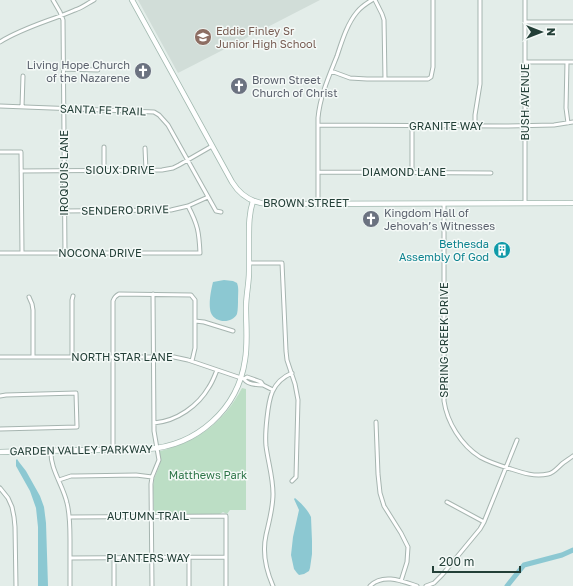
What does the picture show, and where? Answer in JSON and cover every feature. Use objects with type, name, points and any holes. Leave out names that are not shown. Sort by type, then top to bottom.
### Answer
[{"type":"main road","name":"BROWN STREET","points":[[132,0],[212,146],[238,190],[246,198],[260,204],[573,203]]},
{"type":"main road","name":"GARDEN VALLEY PARKWAY","points":[[0,452],[157,448],[170,446],[187,439],[198,433],[212,422],[228,404],[242,378],[246,353],[246,303],[249,280],[250,214],[253,201]]},
{"type":"street","name":"IROQUOIS LANE","points":[[53,0],[63,20],[64,253]]},
{"type":"street","points":[[0,42],[32,26],[75,11],[94,0]]},
{"type":"street","points":[[318,204],[318,125],[320,105],[331,71],[351,22],[357,12],[372,0]]},
{"type":"street","points":[[375,0],[384,20],[385,79]]},
{"type":"street","points":[[331,71],[350,78],[428,79],[431,77],[433,67],[433,0]]},
{"type":"street","points":[[475,126],[475,115],[480,84],[480,0]]},
{"type":"street","name":"BUSH AVENUE","points":[[525,0],[525,203]]},
{"type":"street","points":[[525,22],[573,22]]},
{"type":"street","points":[[525,62],[573,62]]},
{"type":"street","points":[[567,62],[566,108],[568,123]]},
{"type":"street","points":[[63,69],[98,70]]},
{"type":"street","points":[[22,107],[23,76]]},
{"type":"street","name":"SANTA FE TRAIL","points":[[0,106],[154,112],[158,114],[168,125],[216,211],[221,212]]},
{"type":"street","name":"GRANITE WAY","points":[[318,125],[475,126],[554,125],[573,122]]},
{"type":"street","points":[[412,126],[412,172]]},
{"type":"street","name":"SIOUX DRIVE","points":[[21,171],[168,169],[187,161],[212,146]]},
{"type":"street","points":[[104,147],[104,171]]},
{"type":"street","points":[[145,148],[146,170]]},
{"type":"street","points":[[0,152],[21,152],[22,253]]},
{"type":"street","name":"DIAMOND LANE","points":[[318,172],[491,173]]},
{"type":"street","name":"SENDERO DRIVE","points":[[64,211],[166,211],[188,206],[208,197]]},
{"type":"street","name":"SPRING CREEK DRIVE","points":[[444,204],[444,406],[456,434],[472,451],[480,457],[533,475],[548,474],[573,456]]},
{"type":"street","name":"NOCONA DRIVE","points":[[0,253],[200,252],[197,224],[188,206]]},
{"type":"street","points":[[249,263],[282,263],[287,360],[295,384],[298,400],[296,477],[292,481]]},
{"type":"street","points":[[113,450],[113,301],[115,297],[118,294],[189,294],[193,296],[195,348],[192,361]]},
{"type":"street","points":[[152,586],[151,484],[158,460],[154,436],[153,294]]},
{"type":"street","points":[[72,357],[73,296]]},
{"type":"street","points":[[29,297],[33,310],[33,357]]},
{"type":"street","points":[[195,321],[204,322],[233,331]]},
{"type":"street","name":"NORTH STAR LANE","points":[[0,357],[174,357],[192,361],[242,378],[246,381],[262,385],[272,390]]},
{"type":"street","points":[[154,423],[174,418],[195,404],[209,387],[217,370]]},
{"type":"street","points":[[273,586],[265,561],[266,536],[273,503],[273,493],[265,437],[269,399],[272,390],[282,378],[292,374]]},
{"type":"street","points":[[0,396],[76,393],[76,427],[0,429]]},
{"type":"street","points":[[376,422],[378,479],[380,493],[384,506],[408,547],[407,562],[401,581]]},
{"type":"street","points":[[426,586],[434,583],[442,575],[484,522],[517,440]]},
{"type":"street","points":[[51,451],[52,461],[64,490],[70,517],[70,586]]},
{"type":"street","points":[[59,480],[71,476],[136,475],[152,477]]},
{"type":"street","points":[[0,488],[10,502],[14,517],[16,586]]},
{"type":"street","points":[[447,502],[484,522]]},
{"type":"street","name":"AUTUMN TRAIL","points":[[70,517],[226,516],[226,557]]},
{"type":"street","points":[[189,557],[189,586]]},
{"type":"street","points":[[226,557],[226,586]]},
{"type":"street","name":"PLANTERS WAY","points":[[70,558],[226,557]]},
{"type":"street","points":[[114,558],[114,586]]},
{"type":"street","points":[[370,586],[376,581],[387,578],[417,586]]},
{"type":"shaded area","name":"Eddie Finley Sr Junior High School","points":[[138,0],[320,0],[178,73]]},
{"type":"green space","name":"Matthews Park","points":[[242,388],[246,389],[246,510],[230,510],[227,514],[223,512],[220,514],[154,514],[153,487],[154,479],[160,464],[160,451],[186,442],[208,429],[227,411]]},
{"type":"water","points":[[224,280],[237,283],[238,287],[237,314],[228,321],[216,319],[210,310],[213,282]]},
{"type":"water","points":[[17,459],[26,471],[40,496],[44,507],[48,586],[38,586],[38,527],[36,508],[30,491],[16,466]]},
{"type":"water","points":[[295,498],[311,517],[312,554],[310,568],[309,571],[299,575],[294,569],[291,555],[299,510],[294,499]]},
{"type":"waterway","points":[[507,586],[524,565],[562,555],[573,550]]},
{"type":"place","name":"Eddie Finley Sr Junior High School","points":[[203,37]]},
{"type":"place","name":"Living Hope Church of the Nazarene","points":[[143,71]]},
{"type":"place","name":"Brown Street Church of Christ","points":[[239,86]]},
{"type":"place","name":"Kingdom Hall of Jehovah’s Witnesses","points":[[371,219]]},
{"type":"place","name":"Bethesda Assembly Of God","points":[[502,250]]}]
